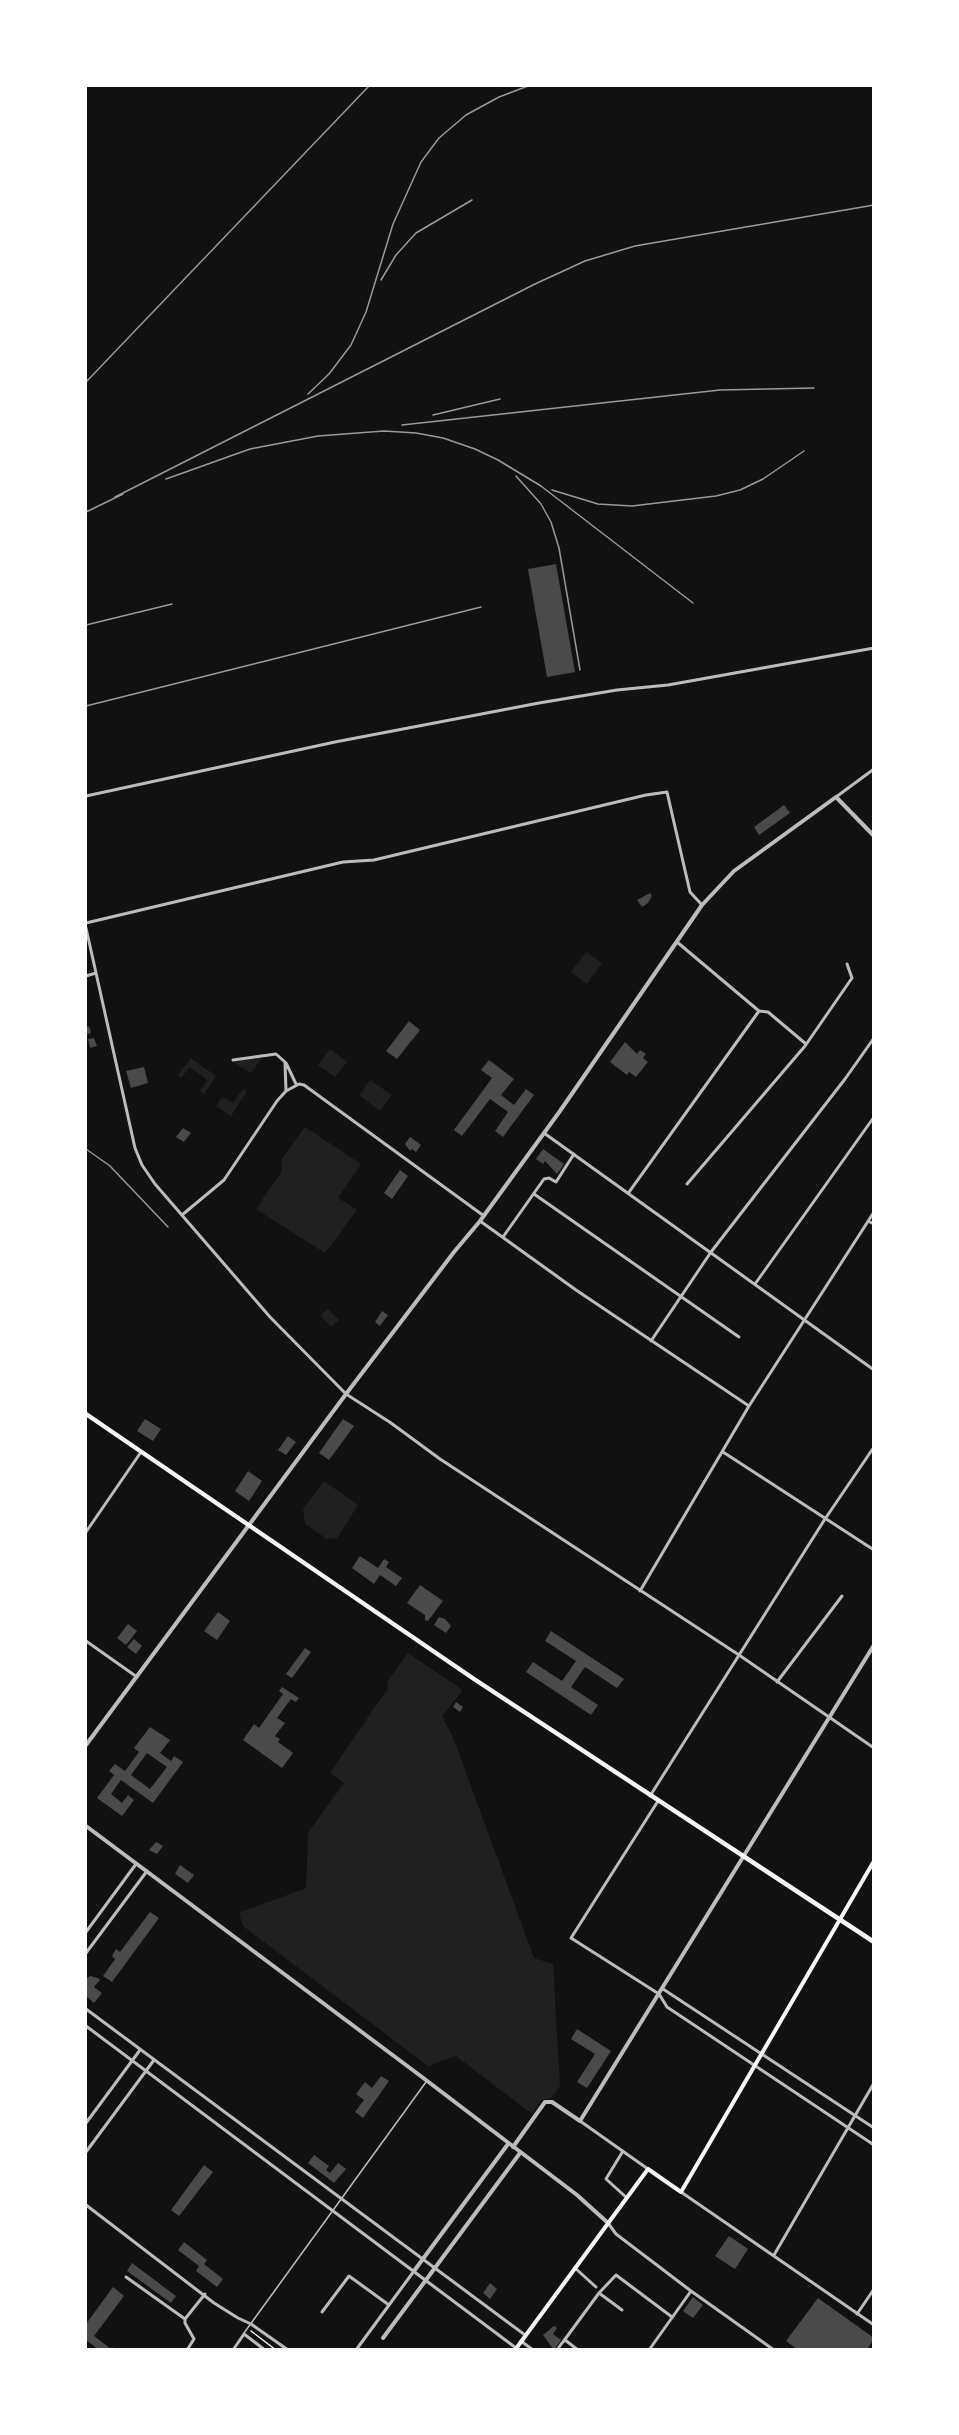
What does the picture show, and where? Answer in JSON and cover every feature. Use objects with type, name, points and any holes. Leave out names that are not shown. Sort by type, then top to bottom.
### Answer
[{"type":"main road","points":[[86,1414],[650,1796],[873,1942]]},
{"type":"main road","points":[[515,2349],[648,2169],[681,2192],[873,1861]]},
{"type":"street","points":[[86,796],[335,742],[539,702],[616,690],[668,685],[873,648]]},
{"type":"street","points":[[86,1745],[346,1394],[484,1216],[702,905],[734,871],[873,769]]},
{"type":"street","points":[[86,923],[343,862],[374,860],[646,795],[667,792],[690,892],[702,905]]},
{"type":"street","points":[[836,796],[873,836]]},
{"type":"street","points":[[86,928],[135,1148],[142,1165],[155,1184],[270,1317],[346,1394],[440,1459],[739,1655],[873,1748]]},
{"type":"street","points":[[677,942],[759,1011],[768,1012],[806,1044]]},
{"type":"street","points":[[687,1184],[806,1044],[852,978],[847,964]]},
{"type":"street","points":[[86,976],[96,973]]},
{"type":"street","points":[[628,1193],[759,1011]]},
{"type":"street","points":[[651,1341],[711,1252],[845,1079],[873,1038]]},
{"type":"street","points":[[232,1060],[276,1054],[285,1062],[297,1085]]},
{"type":"street","points":[[285,1062],[286,1091]]},
{"type":"street","points":[[182,1215],[224,1180],[286,1091],[297,1085],[304,1085],[484,1216]]},
{"type":"street","points":[[755,1284],[873,1117]]},
{"type":"street","points":[[544,1133],[873,1370]]},
{"type":"street","points":[[503,1237],[546,1178],[556,1182],[574,1154]]},
{"type":"street","points":[[534,1194],[739,1337]]},
{"type":"street","points":[[640,1591],[749,1406],[873,1212]]},
{"type":"street","points":[[480,1221],[541,1266],[749,1406]]},
{"type":"street","points":[[868,1221],[873,1224]]},
{"type":"street","points":[[650,1796],[873,1447]]},
{"type":"street","points":[[86,1532],[141,1452]]},
{"type":"street","points":[[723,1452],[873,1550]]},
{"type":"street","points":[[777,1682],[842,1596]]},
{"type":"street","points":[[86,1641],[137,1677]]},
{"type":"street","points":[[580,2121],[873,1645]]},
{"type":"street","points":[[658,1801],[571,1938],[659,1994],[667,2007],[873,2145]]},
{"type":"street","points":[[86,1826],[148,1870],[577,2196],[608,2223],[616,2234],[691,2291],[774,2349]]},
{"type":"street","points":[[86,1932],[137,1863]]},
{"type":"street","points":[[86,1953],[148,1870]]},
{"type":"street","points":[[663,1989],[873,2128]]},
{"type":"street","points":[[86,2009],[525,2335]]},
{"type":"street","points":[[86,2026],[515,2349]]},
{"type":"street","points":[[86,2123],[140,2050]]},
{"type":"street","points":[[86,2152],[154,2060]]},
{"type":"street","points":[[774,2254],[873,2083]]},
{"type":"street","points":[[513,2147],[544,2102],[552,2102],[648,2169]]},
{"type":"street","points":[[356,2349],[508,2144]]},
{"type":"street","points":[[623,2151],[606,2179],[627,2198]]},
{"type":"street","points":[[383,2338],[520,2153]]},
{"type":"street","points":[[681,2192],[774,2254],[873,2325]]},
{"type":"street","points":[[86,2205],[238,2318],[288,2349]]},
{"type":"street","points":[[575,2268],[622,2310]]},
{"type":"street","points":[[557,2349],[598,2290],[618,2275],[672,2317]]},
{"type":"street","points":[[322,2312],[350,2276],[389,2305]]},
{"type":"street","points":[[126,2277],[185,2319],[194,2339],[187,2349]]},
{"type":"street","points":[[857,2314],[873,2289]]},
{"type":"street","points":[[649,2349],[691,2291]]},
{"type":"street","points":[[185,2319],[205,2294]]},
{"type":"street","points":[[233,2349],[244,2334],[265,2349]]},
{"type":"street","points":[[521,2341],[532,2349]]},
{"type":"street","points":[[563,2341],[578,2349]]},
{"type":"lane","points":[[244,2334],[427,2081]]},
{"type":"path","points":[[251,2331],[276,2349]]},
{"type":"shaded area","points":[[586,952],[602,963],[587,984],[571,972]]},
{"type":"shaded area","points":[[330,1049],[347,1062],[335,1077],[318,1065]]},
{"type":"shaded area","points":[[191,1058],[216,1076],[204,1094],[200,1091],[207,1080],[191,1068],[181,1078],[178,1075]]},
{"type":"shaded area","points":[[262,1058],[251,1073],[233,1062]]},
{"type":"shaded area","points":[[370,1080],[392,1095],[380,1111],[359,1095]]},
{"type":"shaded area","points":[[243,1089],[247,1091],[231,1116],[216,1106],[222,1097],[233,1103]]},
{"type":"shaded area","points":[[305,1127],[361,1164],[338,1198],[357,1210],[325,1253],[256,1209],[282,1171],[281,1160]]},
{"type":"shaded area","points":[[328,1309],[339,1320],[331,1327],[320,1315]]},
{"type":"shaded area","points":[[324,1481],[358,1505],[337,1538],[327,1539],[305,1524],[303,1509]]},
{"type":"shaded area","points":[[408,1653],[463,1690],[442,1716],[454,1740],[534,1958],[553,1964],[560,2086],[551,2098],[541,2100],[532,2114],[456,2056],[428,2066],[243,1926],[239,1913],[306,1888],[308,1833],[344,1783],[330,1773],[388,1688],[387,1682]]},
{"type":"building","points":[[556,564],[575,672],[547,677],[528,569]]},
{"type":"building","points":[[784,805],[790,813],[759,835],[754,827]]},
{"type":"building","points":[[650,893],[652,896],[648,903],[642,907],[637,900]]},
{"type":"building","points":[[409,1021],[420,1030],[397,1059],[386,1051]]},
{"type":"building","points":[[89,1026],[91,1033],[86,1035],[86,1027]]},
{"type":"building","points":[[94,1038],[97,1046],[90,1048],[88,1039]]},
{"type":"building","points":[[625,1042],[637,1054],[640,1050],[646,1054],[643,1058],[648,1062],[636,1077],[629,1072],[627,1075],[610,1062]]},
{"type":"building","points":[[489,1060],[514,1079],[501,1095],[514,1105],[526,1089],[534,1095],[503,1137],[495,1131],[508,1112],[490,1099],[462,1136],[454,1130],[492,1078],[481,1070]]},
{"type":"building","points":[[144,1067],[148,1083],[131,1088],[126,1071]]},
{"type":"building","points":[[183,1128],[191,1133],[184,1142],[176,1137]]},
{"type":"building","points":[[410,1137],[421,1145],[416,1152],[412,1149],[410,1151],[405,1144]]},
{"type":"building","points":[[543,1149],[564,1164],[557,1174],[545,1161],[543,1164],[536,1159]]},
{"type":"building","points":[[400,1170],[408,1176],[392,1199],[384,1193]]},
{"type":"building","points":[[382,1311],[388,1315],[380,1326],[375,1322]]},
{"type":"building","points":[[145,1419],[161,1429],[153,1441],[137,1431]]},
{"type":"building","points":[[343,1419],[354,1426],[329,1460],[319,1453]]},
{"type":"building","points":[[288,1436],[296,1442],[286,1455],[278,1450]]},
{"type":"building","points":[[248,1471],[262,1481],[249,1501],[235,1491]]},
{"type":"building","points":[[360,1556],[378,1568],[384,1559],[389,1562],[386,1567],[402,1578],[396,1586],[380,1575],[374,1584],[352,1568]]},
{"type":"building","points":[[420,1585],[443,1601],[428,1621],[425,1620],[425,1615],[407,1603]]},
{"type":"building","points":[[218,1612],[230,1621],[217,1640],[204,1631]]},
{"type":"building","points":[[439,1617],[445,1619],[451,1626],[446,1633],[434,1625]]},
{"type":"building","points":[[128,1624],[137,1631],[126,1645],[117,1638]]},
{"type":"building","points":[[551,1631],[624,1679],[617,1688],[585,1667],[571,1687],[598,1705],[591,1715],[526,1672],[533,1662],[562,1681],[576,1661],[545,1641]]},
{"type":"building","points":[[134,1639],[142,1646],[136,1654],[127,1647]]},
{"type":"building","points":[[305,1648],[311,1652],[292,1678],[286,1674]]},
{"type":"building","points":[[282,1687],[299,1698],[296,1702],[291,1699],[277,1718],[285,1723],[275,1736],[280,1739],[278,1742],[293,1753],[282,1768],[243,1740],[254,1724],[259,1728],[283,1694],[279,1691]]},
{"type":"building","points":[[456,1702],[463,1707],[460,1712],[453,1707]]},
{"type":"building","points":[[150,1727],[170,1740],[160,1753],[171,1761],[174,1756],[183,1762],[153,1803],[121,1780],[111,1794],[122,1803],[128,1795],[134,1800],[122,1816],[97,1798],[114,1775],[109,1771],[115,1764],[125,1771],[139,1752],[134,1748]],"holes":[[[147,1753],[167,1767],[150,1789],[131,1775]]]},
{"type":"building","points":[[156,1842],[163,1846],[157,1854],[149,1850]]},
{"type":"building","points":[[180,1865],[194,1875],[188,1883],[175,1874]]},
{"type":"building","points":[[150,1912],[159,1918],[112,1982],[103,1976],[115,1959],[112,1956],[116,1949],[120,1952]]},
{"type":"building","points":[[90,1976],[100,1980],[94,1987],[102,1993],[94,2003],[86,1996],[86,1979]]},
{"type":"building","points":[[577,2029],[611,2051],[587,2088],[577,2082],[595,2054],[571,2039]]},
{"type":"building","points":[[381,2076],[389,2081],[363,2118],[355,2112],[364,2100],[356,2094],[365,2082],[372,2088]]},
{"type":"building","points":[[314,2155],[329,2166],[326,2170],[330,2173],[338,2163],[346,2169],[334,2183],[308,2163]]},
{"type":"building","points":[[204,2165],[213,2172],[179,2216],[171,2210]]},
{"type":"building","points":[[729,2236],[748,2249],[735,2269],[715,2256]]},
{"type":"building","points":[[184,2242],[207,2260],[204,2264],[223,2279],[217,2287],[196,2271],[199,2266],[178,2250]]},
{"type":"building","points":[[132,2263],[176,2296],[171,2303],[127,2271]]},
{"type":"building","points":[[490,2283],[497,2289],[490,2299],[483,2293]]},
{"type":"building","points":[[113,2287],[124,2296],[94,2336],[111,2349],[112,2347],[116,2350],[99,2350],[86,2340],[86,2324]]},
{"type":"building","points":[[693,2297],[703,2305],[693,2318],[683,2311]]},
{"type":"building","points":[[818,2298],[874,2338],[867,2350],[798,2350],[786,2341]]},
{"type":"building","points":[[554,2326],[557,2328],[553,2334],[561,2340],[554,2350],[543,2335]]},
{"type":"railway","points":[[86,382],[369,86]]},
{"type":"railway","points":[[308,394],[329,374],[351,345],[366,312],[393,224],[421,162],[439,138],[466,115],[499,97],[528,86]]},
{"type":"railway","points":[[381,280],[396,255],[416,233],[472,200]]},
{"type":"railway","points":[[115,497],[535,284],[585,261],[635,246],[874,205]]},
{"type":"railway","points":[[402,425],[720,390],[814,388]]},
{"type":"railway","points":[[433,415],[500,399]]},
{"type":"railway","points":[[166,479],[250,449],[318,436],[384,431],[443,438],[498,460],[541,486],[693,603]]},
{"type":"railway","points":[[552,490],[598,504],[632,506],[716,496],[740,490],[763,479],[804,451]]},
{"type":"railway","points":[[516,476],[541,504],[551,522],[559,548],[580,670]]},
{"type":"railway","points":[[86,512],[123,494]]},
{"type":"railway","points":[[86,625],[172,604]]},
{"type":"railway","points":[[86,706],[481,607]]},
{"type":"railway","points":[[86,1149],[110,1166],[168,1227]]}]
